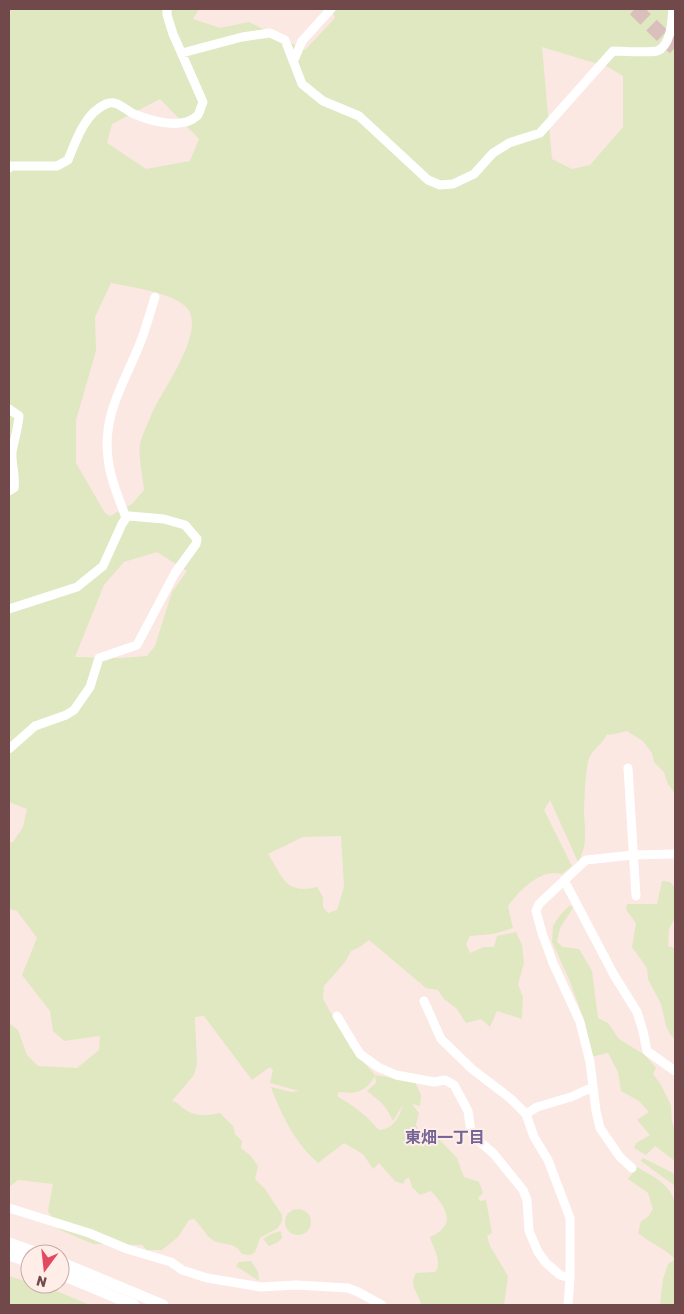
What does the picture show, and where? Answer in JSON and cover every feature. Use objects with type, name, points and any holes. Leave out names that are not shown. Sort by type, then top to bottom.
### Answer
[{"type":"street","points":[[9,168],[10,166],[56,166],[68,160],[79,133],[96,111],[108,103],[117,104],[132,113],[167,122],[185,122],[198,115],[203,102],[173,34],[167,15],[168,9]]},
{"type":"street","points":[[294,60],[302,41],[331,9]]},
{"type":"street","points":[[182,53],[242,37],[270,33],[285,40],[302,84],[323,100],[359,116],[428,180],[440,185],[453,184],[474,174],[493,153],[509,143],[540,133],[613,51],[657,51],[665,44],[672,25],[673,9]]},
{"type":"street","points":[[9,609],[77,587],[103,566],[126,518],[113,481],[108,459],[107,439],[110,414],[142,337],[155,297]]},
{"type":"street","points":[[9,409],[19,416],[12,454],[16,479],[14,488],[9,491]]},
{"type":"street","points":[[9,749],[35,726],[66,715],[74,710],[90,687],[99,658],[137,645],[175,573],[196,544],[197,538],[185,525],[164,519],[129,516],[126,518]]},
{"type":"street","points":[[628,768],[636,896]]},
{"type":"street","points":[[632,1168],[620,1157],[600,1128],[590,1062],[580,1022],[553,963],[536,911],[539,904],[586,860],[633,855],[675,854]]},
{"type":"street","points":[[564,880],[614,975],[636,1012],[643,1031],[647,1051],[675,1071]]},
{"type":"street","points":[[424,1000],[441,1039],[472,1069],[511,1099],[526,1114],[534,1137],[548,1160],[570,1218],[568,1305]]},
{"type":"street","points":[[337,1016],[360,1054],[378,1067],[396,1074],[434,1082],[445,1080],[454,1085],[468,1111],[471,1132],[494,1154],[523,1190],[527,1200],[529,1231],[538,1252],[546,1263],[560,1275],[570,1278]]},
{"type":"street","points":[[526,1114],[537,1107],[571,1097],[593,1087]]},
{"type":"street","points":[[9,1208],[89,1233],[127,1249],[171,1262],[182,1270],[206,1278],[261,1287],[296,1284],[348,1288],[382,1305]]},
{"type":"street","points":[[70,1266],[163,1305]]},
{"type":"street","points":[[70,1278],[134,1305]]},
{"type":"green space","points":[[9,9],[199,9],[193,19],[220,28],[249,22],[305,50],[335,18],[331,9],[675,9],[675,794],[667,782],[664,772],[654,762],[652,753],[643,741],[627,731],[607,734],[589,758],[584,809],[585,842],[578,862],[550,800],[544,810],[572,866],[562,874],[546,874],[539,877],[519,893],[508,906],[513,928],[493,934],[470,936],[466,944],[470,953],[484,947],[494,947],[497,936],[516,932],[522,945],[524,963],[518,984],[523,997],[522,1019],[497,1011],[490,1027],[481,1019],[466,1023],[456,1008],[444,999],[438,990],[426,988],[369,940],[351,951],[345,962],[324,986],[323,999],[350,1047],[375,1075],[415,1082],[421,1095],[420,1106],[412,1104],[419,1113],[416,1125],[420,1133],[429,1132],[434,1134],[457,1158],[464,1177],[479,1182],[483,1193],[478,1198],[480,1201],[486,1200],[492,1233],[487,1236],[490,1246],[508,1276],[504,1305],[421,1304],[413,1285],[414,1278],[416,1273],[435,1272],[438,1259],[430,1237],[444,1227],[447,1216],[437,1197],[431,1191],[420,1195],[412,1187],[409,1177],[403,1184],[395,1181],[379,1163],[373,1169],[363,1154],[344,1143],[318,1163],[296,1138],[279,1108],[271,1087],[291,1092],[299,1091],[270,1083],[273,1070],[270,1067],[252,1080],[204,1016],[195,1017],[197,1064],[194,1075],[172,1101],[187,1111],[196,1114],[220,1113],[233,1126],[235,1134],[242,1141],[241,1148],[251,1156],[258,1166],[255,1179],[265,1189],[282,1215],[282,1221],[278,1228],[260,1238],[255,1252],[250,1255],[242,1254],[239,1249],[231,1245],[214,1241],[194,1219],[189,1220],[178,1237],[162,1250],[147,1250],[142,1245],[93,1244],[60,1230],[48,1211],[53,1184],[18,1180],[9,1187],[9,1023],[18,1030],[27,1055],[38,1066],[77,1068],[99,1050],[100,1036],[64,1041],[53,1031],[50,1011],[22,975],[37,938],[17,911],[9,909],[9,842],[13,842],[23,827],[27,809],[9,802]],"holes":[[[542,47],[608,67],[623,76],[623,127],[590,165],[572,169],[552,159]],[[160,99],[199,139],[190,161],[146,169],[107,143],[112,124]],[[111,283],[152,291],[172,298],[187,308],[191,318],[188,344],[154,409],[140,444],[144,490],[132,504],[110,516],[105,513],[76,463],[76,420],[96,351],[95,317]],[[157,552],[187,571],[172,592],[155,646],[147,656],[120,658],[75,657],[104,585],[124,562]],[[341,836],[344,887],[337,910],[328,913],[323,907],[323,897],[317,887],[298,888],[286,882],[268,854],[303,837]],[[375,1076],[376,1083],[367,1091],[382,1104],[393,1121],[403,1105],[400,1114],[388,1128],[379,1130],[369,1119],[337,1096],[339,1092],[356,1092],[368,1086]]]},
{"type":"green space","points":[[662,881],[670,882],[675,887],[675,918],[669,929],[668,946],[675,948],[675,1039],[666,1026],[661,1004],[648,979],[647,968],[632,947],[636,923],[626,910],[627,904],[657,904]]},
{"type":"green space","points":[[570,905],[573,908],[560,928],[557,942],[563,947],[579,949],[592,971],[598,1018],[608,1023],[619,1039],[645,1055],[656,1068],[653,1074],[671,1105],[672,1122],[675,1130],[675,1161],[655,1146],[646,1155],[634,1148],[636,1143],[650,1135],[637,1120],[649,1112],[639,1101],[621,1091],[618,1072],[608,1053],[591,1057],[583,1017],[569,979],[552,942],[553,926]]},
{"type":"green space","points":[[643,1158],[675,1174],[675,1186],[641,1161]]},
{"type":"green space","points":[[637,1167],[661,1182],[673,1198],[675,1208],[675,1305],[660,1305],[663,1279],[668,1264],[674,1260],[673,1257],[638,1233],[641,1221],[648,1217],[653,1209],[648,1193],[628,1179]]},
{"type":"green space","points":[[298,1209],[308,1212],[311,1222],[308,1232],[298,1235],[288,1232],[285,1222],[288,1212]]},
{"type":"green space","points":[[281,1231],[282,1238],[269,1246],[263,1239],[271,1234]]},
{"type":"green space","points":[[251,1261],[258,1272],[259,1281],[236,1266],[239,1262]]},
{"type":"green space","points":[[9,1276],[20,1280],[20,1294],[64,1294],[90,1305],[9,1305]]},
{"type":"tunnel","points":[[635,9],[675,48]]},
{"type":"district","name":"東畑一丁目","points":[[445,1137]]}]
